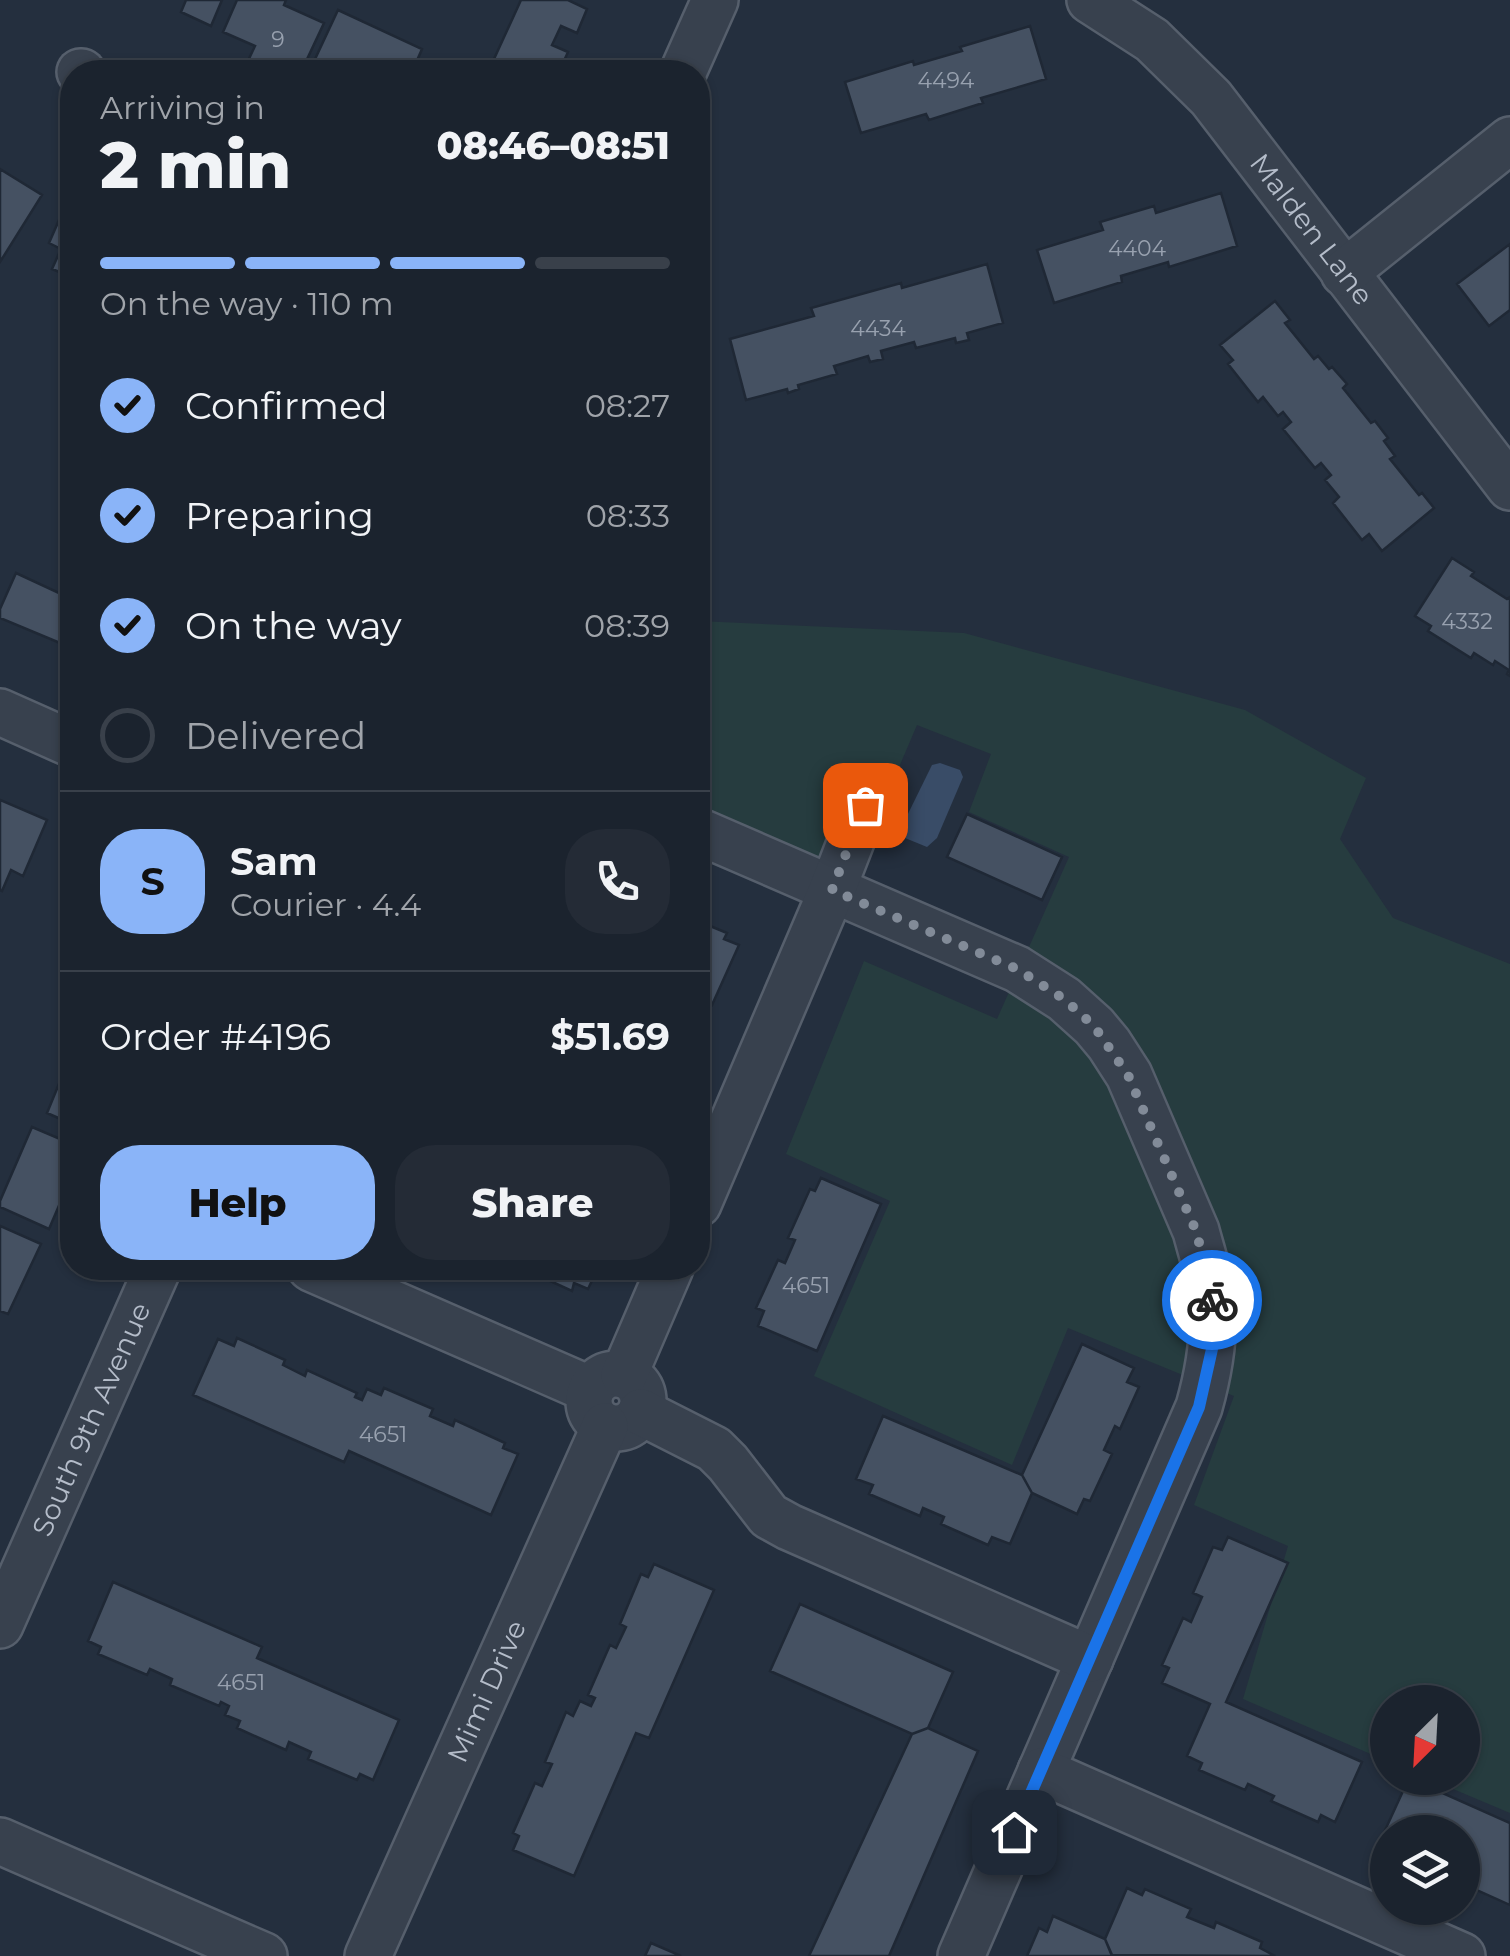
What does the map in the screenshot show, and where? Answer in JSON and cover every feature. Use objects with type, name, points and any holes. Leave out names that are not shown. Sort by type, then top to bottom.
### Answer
[{"type":"street","points":[[688,60],[715,0]]},
{"type":"street","name":"Malden Lane","points":[[1090,0],[1152,40],[1211,98],[1510,488]]},
{"type":"street","points":[[1344,273],[1510,140]]},
{"type":"street","points":[[0,712],[60,739]]},
{"type":"street","points":[[710,1176],[865,805]]},
{"type":"street","points":[[710,836],[1017,969],[1085,1016],[1128,1075],[1196,1231],[1210,1284],[1213,1330],[1203,1392],[1193,1421],[960,1956]]},
{"type":"street","name":"South 9th Avenue","points":[[0,1625],[153,1280]]},
{"type":"street","points":[[338,1280],[615,1401],[714,1449],[770,1516],[790,1528],[1090,1659]]},
{"type":"street","name":"Mimi Drive","points":[[368,1956],[665,1280]]},
{"type":"street","points":[[1042,1771],[1462,1956]]},
{"type":"street","points":[[0,1841],[264,1956]]},
{"type":"green space","points":[[710,622],[964,633],[1245,710],[1366,778],[1340,839],[1393,918],[1510,964],[1510,1813],[1467,1795],[1480,1795],[1480,1685],[1370,1685],[1370,1754],[1243,1699],[1288,1546],[1194,1505],[1234,1396],[1068,1328],[1012,1465],[814,1376],[890,1201],[786,1154],[864,961],[997,1019],[1069,857],[969,812],[991,754],[917,725],[853,875],[710,812]]},
{"type":"water","points":[[940,763],[960,770],[963,777],[937,838],[927,847],[905,838],[903,824],[932,765]]},
{"type":"building","points":[[186,0],[222,0],[211,26],[181,12]]},
{"type":"building","points":[[237,0],[286,0],[284,5],[324,23],[307,60],[248,60],[255,46],[223,32]]},
{"type":"building","points":[[521,0],[568,0],[587,9],[577,33],[561,26],[552,45],[568,52],[564,60],[494,59]]},
{"type":"building","points":[[338,10],[422,49],[417,60],[315,60]]},
{"type":"building","points":[[1030,26],[1046,79],[981,98],[983,103],[929,120],[926,114],[861,133],[845,82],[962,51],[960,47]]},
{"type":"building","points":[[0,169],[42,195],[0,262]]},
{"type":"building","points":[[1221,193],[1237,246],[1169,267],[1168,262],[1121,276],[1122,282],[1054,303],[1037,250],[1103,230],[1100,222],[1154,206],[1156,213]]},
{"type":"building","points":[[60,218],[60,248],[49,243]]},
{"type":"building","points":[[1510,244],[1510,310],[1489,326],[1457,284]]},
{"type":"building","points":[[60,251],[60,272],[52,269]]},
{"type":"building","points":[[987,264],[1003,323],[967,333],[969,340],[956,343],[955,338],[916,348],[914,342],[881,351],[883,359],[870,362],[868,356],[834,366],[837,374],[798,385],[799,389],[746,400],[730,339],[814,316],[811,308]]},
{"type":"building","points":[[1275,301],[1290,320],[1285,323],[1314,359],[1318,356],[1347,384],[1343,388],[1388,438],[1384,441],[1395,456],[1390,459],[1434,508],[1382,551],[1369,534],[1362,540],[1333,503],[1339,497],[1325,480],[1331,475],[1321,463],[1315,468],[1283,429],[1291,422],[1283,412],[1278,416],[1263,397],[1258,402],[1228,364],[1233,360],[1220,345]]},
{"type":"building","points":[[1452,558],[1474,572],[1471,576],[1507,599],[1510,597],[1510,676],[1509,670],[1495,661],[1493,665],[1474,653],[1471,658],[1428,631],[1431,626],[1415,616]]},
{"type":"building","points":[[16,573],[60,593],[60,643],[0,618],[0,609]]},
{"type":"building","points":[[0,800],[47,820],[23,876],[11,870],[2,891],[0,890]]},
{"type":"building","points":[[967,814],[1062,857],[1042,900],[947,857]]},
{"type":"building","points":[[710,926],[727,933],[724,939],[739,945],[712,1005]]},
{"type":"building","points":[[60,1081],[60,1119],[47,1113]]},
{"type":"building","points":[[32,1127],[60,1139],[60,1203],[49,1229],[0,1207]]},
{"type":"building","points":[[821,1178],[881,1204],[817,1351],[758,1326],[764,1311],[756,1308],[778,1260],[785,1263],[795,1240],[788,1238],[810,1189],[815,1191]]},
{"type":"building","points":[[0,1226],[41,1244],[8,1314],[0,1311]]},
{"type":"building","points":[[548,1280],[592,1280],[588,1289],[574,1283],[572,1291]]},
{"type":"building","points":[[237,1338],[285,1360],[283,1365],[305,1376],[307,1370],[357,1393],[355,1397],[362,1400],[367,1389],[381,1395],[384,1388],[433,1409],[430,1416],[453,1426],[455,1420],[505,1443],[503,1448],[518,1454],[491,1515],[349,1451],[344,1462],[193,1395],[218,1339],[234,1346]]},
{"type":"building","points":[[1082,1344],[1134,1368],[1127,1382],[1139,1387],[1120,1429],[1115,1426],[1104,1450],[1112,1454],[1090,1501],[1084,1499],[1077,1514],[1032,1493],[1022,1475]]},
{"type":"building","points":[[883,1416],[1022,1475],[1032,1493],[1010,1544],[992,1537],[988,1545],[941,1524],[944,1517],[923,1508],[920,1516],[869,1494],[873,1485],[856,1479]]},
{"type":"building","points":[[1228,1537],[1288,1563],[1226,1702],[1362,1762],[1335,1822],[1321,1815],[1318,1822],[1271,1801],[1274,1796],[1248,1784],[1245,1790],[1199,1770],[1202,1763],[1187,1756],[1210,1704],[1162,1683],[1169,1668],[1162,1665],[1183,1618],[1191,1622],[1202,1597],[1193,1593],[1213,1547],[1222,1550]]},
{"type":"building","points":[[654,1564],[714,1590],[649,1738],[636,1733],[574,1876],[513,1850],[519,1836],[513,1833],[535,1783],[542,1786],[552,1764],[545,1762],[566,1712],[573,1716],[580,1701],[591,1706],[595,1698],[588,1695],[610,1645],[616,1648],[626,1627],[620,1624],[641,1574],[648,1577]]},
{"type":"building","points":[[113,1582],[262,1647],[257,1658],[399,1720],[373,1780],[360,1774],[357,1780],[308,1759],[311,1752],[289,1742],[286,1750],[237,1728],[240,1721],[225,1715],[229,1706],[221,1702],[219,1706],[170,1685],[172,1679],[150,1669],[147,1675],[98,1654],[101,1647],[88,1641]]},
{"type":"building","points":[[800,1604],[953,1672],[928,1728],[912,1734],[770,1671]]},
{"type":"building","points":[[928,1728],[978,1751],[889,1956],[809,1956],[912,1734]]},
{"type":"building","points":[[1401,1795],[1447,1795],[1510,1823],[1510,1905],[1480,1892],[1480,1815],[1392,1815]]},
{"type":"building","points":[[1127,1888],[1142,1895],[1145,1889],[1191,1909],[1187,1917],[1214,1928],[1216,1922],[1262,1942],[1260,1948],[1275,1956],[1112,1955],[1105,1939]]},
{"type":"building","points":[[1053,1916],[1105,1939],[1112,1956],[1027,1956],[1039,1928],[1047,1932]]},
{"type":"building","points":[[651,1943],[681,1956],[645,1956]]},
{"type":"way so far","points":[[865,805],[832,890],[1017,969],[1085,1016],[1128,1075],[1196,1231],[1212,1300]]},
{"type":"route","points":[[1014,1832],[1199,1407],[1212,1349],[1212,1300]]}]
